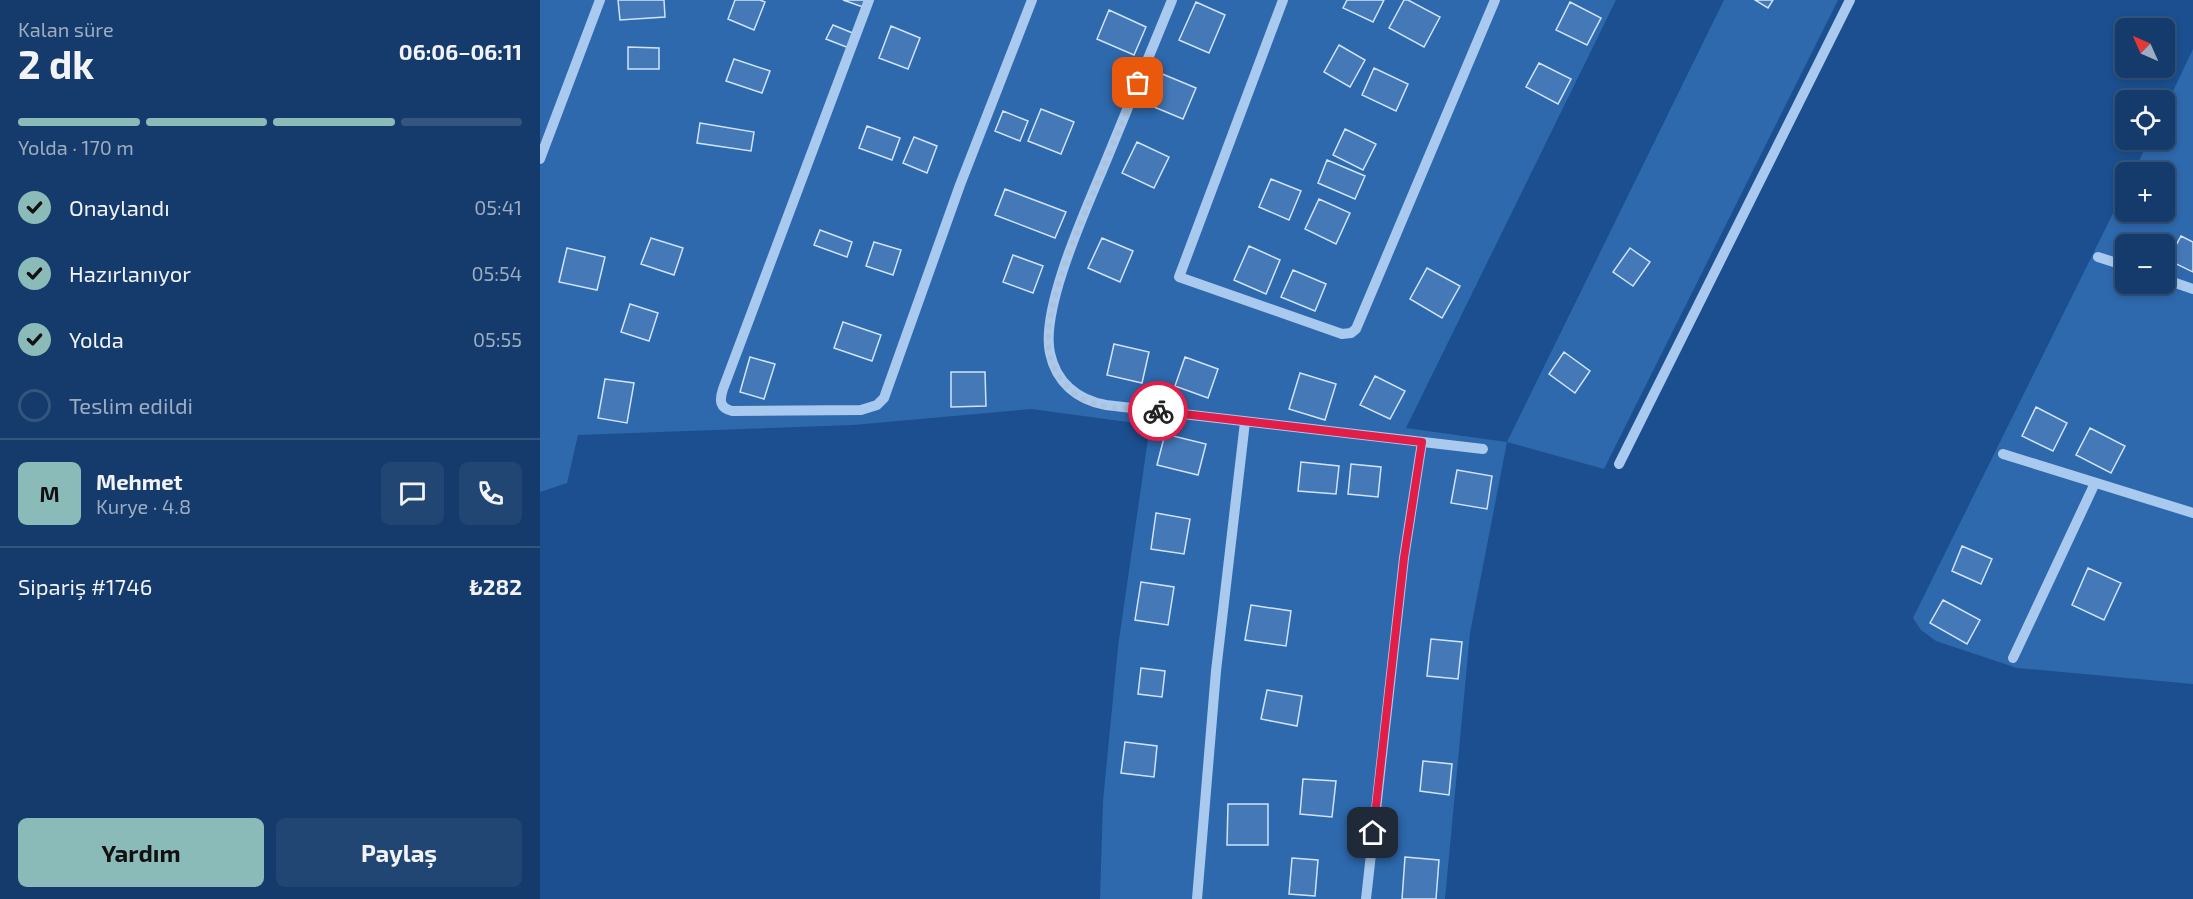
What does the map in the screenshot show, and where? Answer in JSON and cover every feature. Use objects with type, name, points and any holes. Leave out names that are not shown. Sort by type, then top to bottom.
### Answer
[{"type":"lane","points":[[540,159],[600,0]]},
{"type":"lane","points":[[869,0],[723,390],[720,399],[725,409],[732,411],[861,410],[877,405],[884,398],[960,185],[1032,0]]},
{"type":"lane","points":[[1172,0],[1071,249],[1055,298],[1049,333],[1049,351],[1064,383],[1076,395],[1090,402],[1483,449]]},
{"type":"lane","points":[[1283,0],[1179,277],[1342,334],[1352,333],[1356,329],[1495,0]]},
{"type":"lane","points":[[1619,464],[1850,0]]},
{"type":"lane","points":[[2098,257],[2115,262]]},
{"type":"lane","points":[[2175,283],[2193,289]]},
{"type":"lane","points":[[1197,899],[1216,671],[1245,422]]},
{"type":"lane","points":[[1366,899],[1403,568],[1422,442]]},
{"type":"lane","points":[[2003,454],[2193,513]]},
{"type":"lane","points":[[2013,658],[2095,483]]},
{"type":"shaded area","points":[[540,0],[1616,0],[1406,428],[1507,442],[1470,633],[1445,899],[1100,899],[1103,801],[1118,647],[1150,425],[1031,409],[853,425],[578,435],[567,483],[540,492]]},
{"type":"shaded area","points":[[1724,0],[1838,0],[1604,469],[1507,442]]},
{"type":"shaded area","points":[[2193,49],[2193,684],[2017,668],[1936,641],[1921,630],[1913,618],[2115,209],[2115,222],[2175,222],[2175,162],[2139,162],[2144,150],[2175,150],[2174,90]]},
{"type":"building","points":[[618,0],[664,0],[665,17],[620,20]]},
{"type":"building","points":[[735,0],[765,2],[754,30],[728,19]]},
{"type":"building","points":[[843,0],[865,0],[863,7]]},
{"type":"building","points":[[1347,0],[1384,0],[1373,22],[1343,8]]},
{"type":"building","points":[[1404,0],[1440,17],[1424,47],[1389,28]]},
{"type":"building","points":[[1755,0],[1773,0],[1768,8]]},
{"type":"building","points":[[1196,2],[1225,15],[1209,53],[1179,40]]},
{"type":"building","points":[[1570,2],[1601,18],[1587,45],[1556,30]]},
{"type":"building","points":[[1109,10],[1146,27],[1134,55],[1097,39]]},
{"type":"building","points":[[833,25],[855,34],[849,48],[826,39]]},
{"type":"building","points":[[891,26],[920,38],[908,69],[879,58]]},
{"type":"building","points":[[1339,45],[1365,60],[1350,87],[1324,72]]},
{"type":"building","points":[[628,47],[659,48],[659,69],[628,69]]},
{"type":"building","points":[[734,59],[770,71],[762,93],[726,81]]},
{"type":"building","points":[[1539,63],[1571,79],[1558,104],[1526,87]]},
{"type":"building","points":[[1374,68],[1408,84],[1396,111],[1362,95]]},
{"type":"building","points":[[1160,73],[1196,88],[1183,119],[1147,104]]},
{"type":"building","points":[[1041,109],[1074,122],[1061,154],[1028,141]]},
{"type":"building","points":[[1003,111],[1028,121],[1020,141],[995,131]]},
{"type":"building","points":[[700,123],[754,132],[751,151],[697,143]]},
{"type":"building","points":[[867,126],[900,138],[892,160],[859,148]]},
{"type":"building","points":[[1345,129],[1376,144],[1363,170],[1333,155]]},
{"type":"building","points":[[914,137],[937,146],[927,173],[903,163]]},
{"type":"building","points":[[1137,142],[1169,157],[1154,188],[1122,173]]},
{"type":"building","points":[[1327,160],[1365,176],[1355,199],[1318,183]]},
{"type":"building","points":[[1271,179],[1301,191],[1289,220],[1259,207]]},
{"type":"building","points":[[1005,189],[1066,212],[1055,238],[995,215]]},
{"type":"building","points":[[1319,199],[1350,213],[1336,244],[1305,229]]},
{"type":"building","points":[[820,230],[852,242],[847,257],[814,245]]},
{"type":"building","points":[[2181,236],[2193,242],[2193,272],[2175,263],[2175,247]]},
{"type":"building","points":[[651,238],[683,248],[674,275],[641,264]]},
{"type":"building","points":[[1102,238],[1133,251],[1120,282],[1088,268]]},
{"type":"building","points":[[874,242],[901,250],[893,275],[866,266]]},
{"type":"building","points":[[1249,246],[1280,260],[1266,294],[1234,280]]},
{"type":"building","points":[[567,248],[605,257],[597,290],[559,282]]},
{"type":"building","points":[[1630,248],[1650,262],[1633,286],[1613,272]]},
{"type":"building","points":[[1013,255],[1043,266],[1033,293],[1003,282]]},
{"type":"building","points":[[1427,268],[1460,286],[1442,318],[1410,299]]},
{"type":"building","points":[[1293,270],[1326,284],[1315,311],[1281,297]]},
{"type":"building","points":[[630,304],[658,313],[649,341],[621,332]]},
{"type":"building","points":[[843,322],[881,335],[872,361],[834,348]]},
{"type":"building","points":[[1114,344],[1149,352],[1142,383],[1107,375]]},
{"type":"building","points":[[1564,352],[1590,371],[1575,393],[1549,374]]},
{"type":"building","points":[[750,357],[775,364],[764,399],[740,392]]},
{"type":"building","points":[[1185,357],[1218,369],[1208,398],[1175,386]]},
{"type":"building","points":[[951,372],[985,372],[986,406],[951,407]]},
{"type":"building","points":[[1300,373],[1336,384],[1325,420],[1289,409]]},
{"type":"building","points":[[1375,376],[1405,391],[1390,419],[1360,405]]},
{"type":"building","points":[[605,379],[634,383],[627,423],[598,418]]},
{"type":"building","points":[[2036,407],[2067,423],[2053,451],[2022,436]]},
{"type":"building","points":[[2090,428],[2125,446],[2111,473],[2076,455]]},
{"type":"building","points":[[1165,434],[1206,444],[1198,475],[1157,465]]},
{"type":"building","points":[[1301,462],[1339,466],[1336,494],[1298,491]]},
{"type":"building","points":[[1351,464],[1381,467],[1378,497],[1348,494]]},
{"type":"building","points":[[1457,470],[1492,476],[1487,509],[1451,503]]},
{"type":"building","points":[[1156,513],[1190,519],[1184,554],[1151,549]]},
{"type":"building","points":[[1962,546],[1992,559],[1981,584],[1952,571]]},
{"type":"building","points":[[2088,568],[2121,583],[2104,620],[2072,605]]},
{"type":"building","points":[[1141,582],[1174,587],[1168,625],[1135,620]]},
{"type":"building","points":[[1943,600],[1980,620],[1967,644],[1930,623]]},
{"type":"building","points":[[1251,605],[1291,611],[1286,646],[1245,640]]},
{"type":"building","points":[[1431,639],[1462,642],[1458,679],[1427,676]]},
{"type":"building","points":[[1141,668],[1165,671],[1162,697],[1138,694]]},
{"type":"building","points":[[1267,690],[1302,696],[1297,726],[1261,719]]},
{"type":"building","points":[[1125,742],[1157,746],[1154,777],[1121,773]]},
{"type":"building","points":[[1423,761],[1452,764],[1449,795],[1420,791]]},
{"type":"building","points":[[1303,779],[1336,781],[1332,817],[1300,814]]},
{"type":"building","points":[[1228,804],[1268,804],[1268,845],[1227,845]]},
{"type":"building","points":[[1405,857],[1439,860],[1436,899],[1402,899]]},
{"type":"building","points":[[1292,858],[1318,860],[1315,896],[1289,894]]},
{"type":"way so far","points":[[1138,83],[1071,249],[1055,298],[1049,333],[1049,351],[1056,370],[1064,383],[1076,395],[1090,402],[1158,411]]},
{"type":"route","points":[[1158,411],[1422,442],[1404,558],[1373,833]]}]
